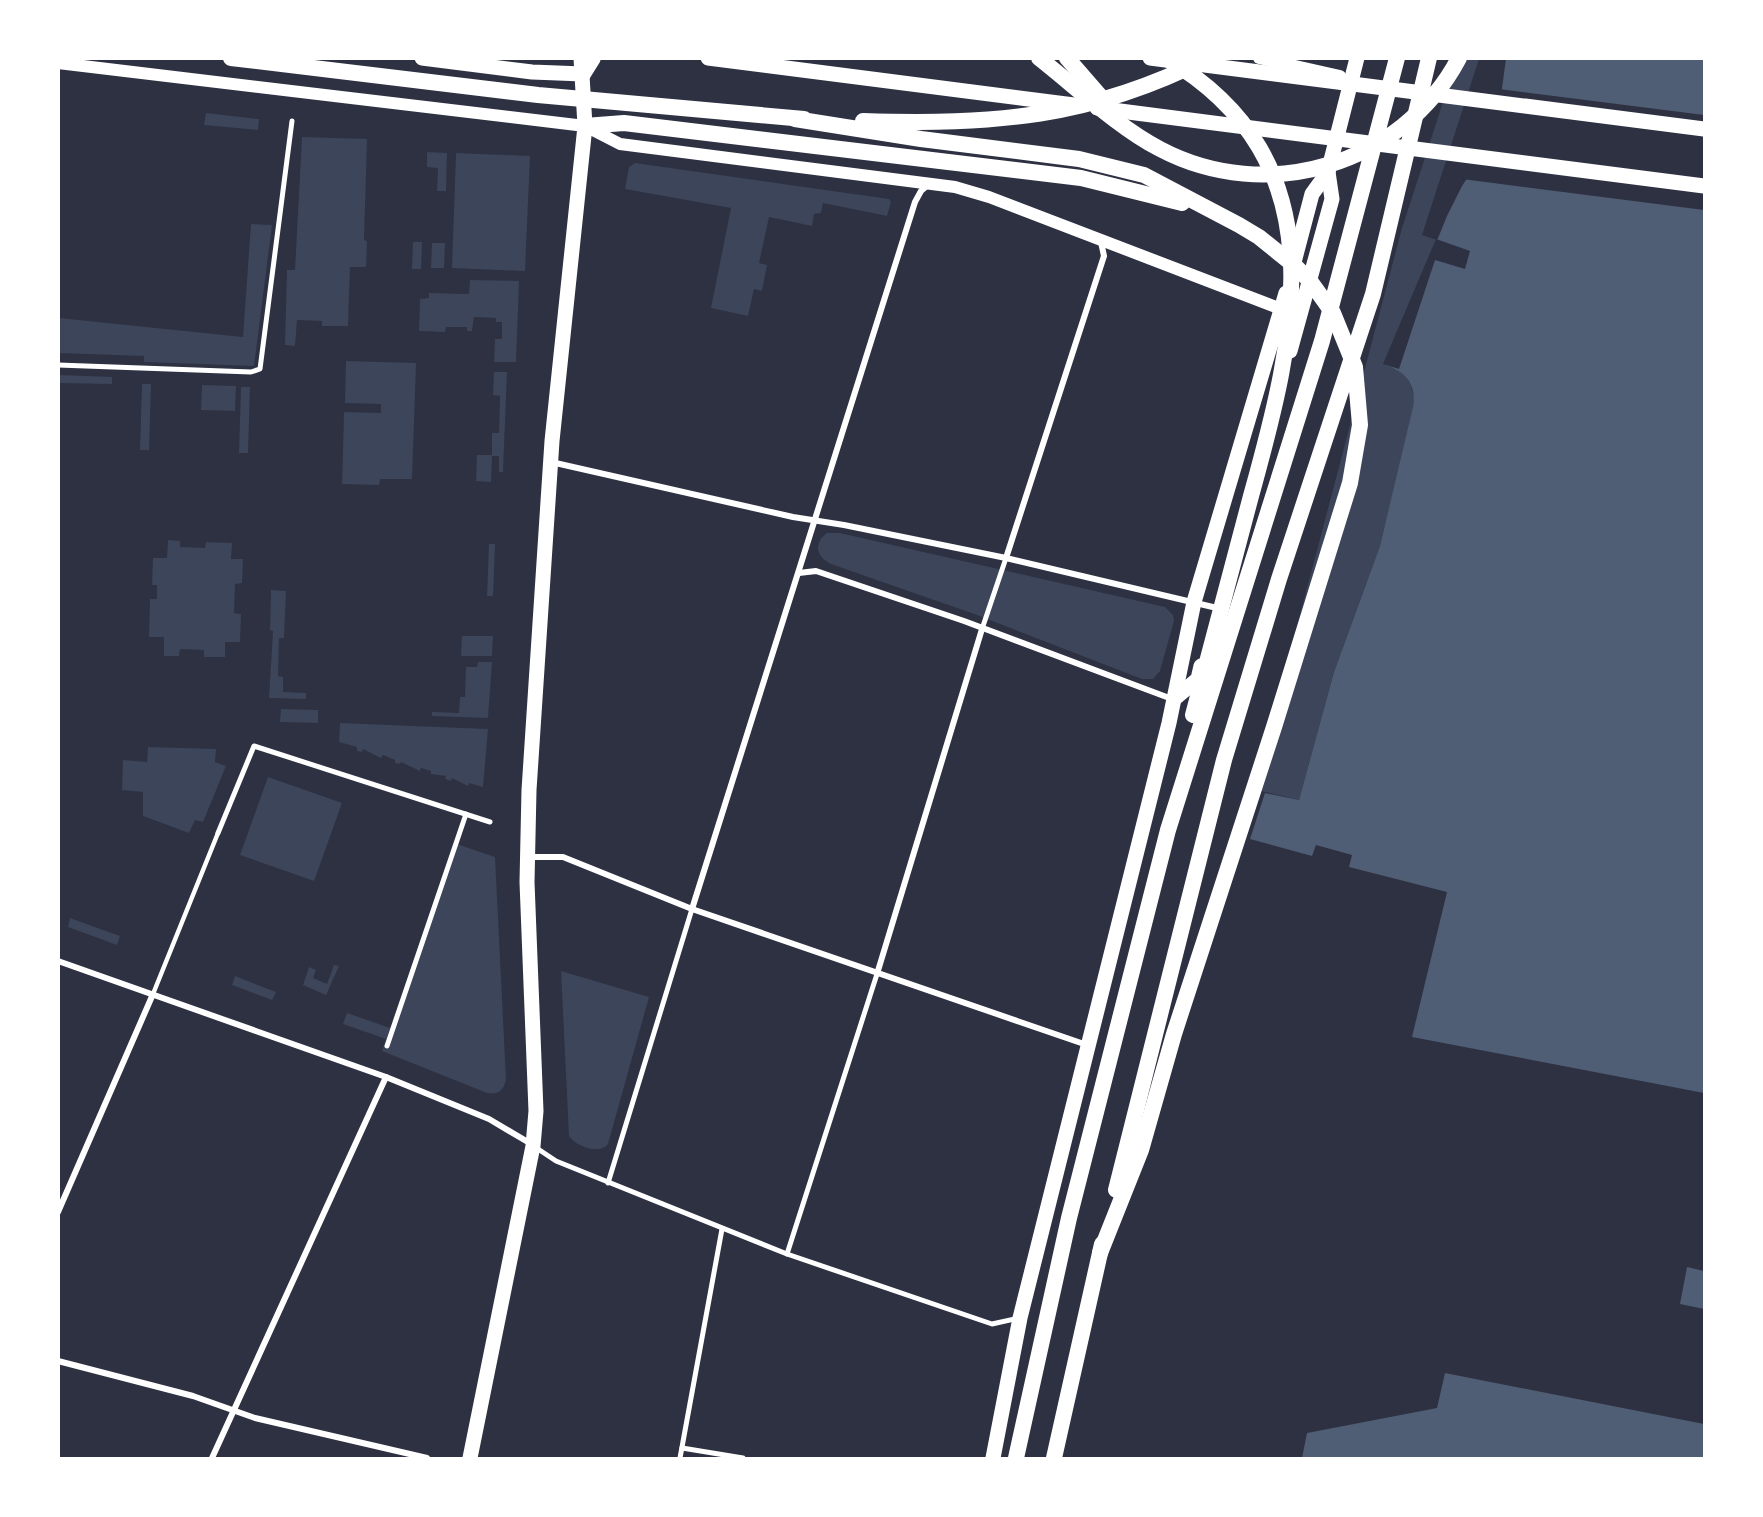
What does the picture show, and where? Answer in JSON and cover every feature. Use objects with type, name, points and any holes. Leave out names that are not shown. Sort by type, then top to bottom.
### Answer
[{"type":"highway","points":[[231,58],[538,95],[795,119],[1099,163],[1144,175],[1259,237],[1282,254],[1310,281],[1328,305],[1355,367],[1361,406],[1359,444],[1350,483],[1277,718],[1174,1034],[1141,1150],[1100,1253]]},
{"type":"highway","points":[[582,66],[593,58]]},
{"type":"highway","points":[[1039,58],[1158,148],[1212,170],[1272,176],[1311,171],[1360,153],[1399,128],[1439,89],[1459,58]]},
{"type":"highway","points":[[1067,58],[1126,126]]},
{"type":"highway","points":[[1016,1458],[1069,1218],[1168,830],[1193,715],[1274,414],[1287,348],[1291,270],[1283,205],[1269,163],[1259,144],[1242,122],[1213,92],[1166,58]]},
{"type":"highway","points":[[795,119],[938,122],[1042,115],[1115,97],[1208,58]]},
{"type":"highway","points":[[1168,830],[1322,341],[1397,58]]},
{"type":"highway","points":[[1054,1458],[1100,1253],[1224,760],[1279,579],[1373,294],[1429,58]]},
{"type":"highway","points":[[585,126],[624,123],[1082,178],[1218,213]]},
{"type":"main road","points":[[422,58],[532,72],[582,66],[585,126],[550,462],[527,857],[536,1111],[533,1146],[470,1458]]},
{"type":"main road","points":[[708,58],[1704,186]]},
{"type":"main road","points":[[1150,58],[1704,129]]},
{"type":"main road","points":[[1259,58],[1352,79]]},
{"type":"main road","points":[[993,1458],[1020,1318],[1174,699],[1194,602],[1282,309],[1312,194],[1328,172],[1357,58]]},
{"type":"main road","points":[[59,63],[585,126],[620,144],[954,187],[989,197],[1300,317]]},
{"type":"main road","points":[[1174,699],[1198,679],[1332,199],[1328,172]]},
{"type":"street","points":[[58,365],[251,372],[260,369],[292,121]]},
{"type":"street","points":[[608,1183],[915,202],[921,191],[930,184]]},
{"type":"street","points":[[787,1254],[982,629],[1104,256],[1100,240]]},
{"type":"street","points":[[550,462],[816,520],[1006,558],[1217,608]]},
{"type":"street","points":[[799,573],[816,571],[1174,699]]},
{"type":"street","points":[[218,833],[254,747],[490,822]]},
{"type":"street","points":[[387,1046],[466,814]]},
{"type":"street","points":[[527,857],[563,857],[692,909],[1088,1045]]},
{"type":"street","points":[[58,961],[386,1077],[489,1119],[556,1161],[787,1254],[992,1324],[1020,1318]]},
{"type":"street","points":[[58,1212],[153,994]]},
{"type":"street","points":[[212,1458],[386,1077]]},
{"type":"street","points":[[680,1458],[722,1229]]},
{"type":"street","points":[[58,1361],[194,1396],[255,1418],[427,1458]]},
{"type":"street","points":[[682,1448],[742,1458]]},
{"type":"lane","points":[[153,994],[218,833]]},
{"type":"shaded area","points":[[1457,59],[1479,59],[1422,235],[1470,251],[1404,373],[1411,385],[1415,400],[1397,478],[1380,546],[1334,672],[1299,800],[1254,789],[1402,228]]},
{"type":"shaded area","points":[[1506,59],[1704,59],[1704,1093],[1412,1037],[1447,892],[1349,867],[1352,855],[1316,845],[1312,856],[1250,839],[1265,793],[1299,800],[1334,672],[1380,546],[1413,407],[1413,392],[1408,380],[1399,371],[1386,365],[1447,216],[1462,186],[1485,151],[1501,95]]},
{"type":"shaded area","points":[[206,113],[259,119],[258,130],[204,125]]},
{"type":"shaded area","points":[[302,137],[367,139],[364,240],[367,241],[366,267],[350,267],[348,326],[322,326],[322,321],[297,320],[295,346],[285,345],[287,270],[295,270]]},
{"type":"shaded area","points":[[427,152],[447,153],[446,191],[437,191],[438,168],[427,167]]},
{"type":"shaded area","points":[[456,153],[530,156],[525,271],[452,268]]},
{"type":"shaded area","points":[[635,163],[889,199],[891,202],[887,216],[823,203],[821,213],[814,214],[812,226],[769,217],[759,263],[767,265],[762,291],[754,289],[748,316],[711,308],[731,208],[625,189],[629,167]]},
{"type":"shaded area","points":[[251,224],[272,225],[254,366],[144,362],[144,356],[59,353],[59,318],[243,337]]},
{"type":"shaded area","points":[[413,242],[422,242],[421,269],[412,269]]},
{"type":"shaded area","points":[[432,243],[445,243],[444,268],[431,268]]},
{"type":"shaded area","points":[[470,280],[519,281],[516,362],[494,362],[495,339],[502,339],[502,322],[496,322],[496,318],[474,317],[472,331],[467,331],[467,327],[446,327],[445,332],[419,331],[420,299],[429,298],[429,293],[469,294]]},
{"type":"shaded area","points":[[346,361],[416,363],[412,479],[380,479],[379,485],[342,484],[344,412],[381,413],[381,404],[345,403]]},
{"type":"shaded area","points":[[494,372],[507,372],[503,472],[499,472],[499,456],[492,456],[491,482],[476,481],[477,455],[492,455],[492,433],[499,433],[500,396],[493,395]]},
{"type":"shaded area","points":[[59,375],[112,377],[112,384],[59,383]]},
{"type":"shaded area","points":[[142,384],[151,384],[149,450],[140,450]]},
{"type":"shaded area","points":[[202,385],[236,386],[235,411],[201,410]]},
{"type":"shaded area","points":[[241,387],[250,387],[248,453],[239,453]]},
{"type":"shaded area","points":[[827,533],[840,533],[1165,607],[1173,615],[1174,621],[1160,671],[1153,679],[1142,679],[977,615],[831,564],[822,558],[818,550],[820,541]]},
{"type":"shaded area","points":[[168,540],[180,541],[180,547],[205,548],[206,542],[232,543],[231,559],[243,559],[242,583],[235,584],[234,613],[241,614],[240,642],[225,642],[225,657],[204,657],[204,650],[180,649],[179,656],[164,656],[164,637],[149,637],[150,599],[157,599],[157,585],[152,585],[153,558],[167,558]]},
{"type":"shaded area","points":[[489,544],[495,544],[493,596],[487,596]]},
{"type":"shaded area","points":[[271,590],[286,591],[284,638],[279,638],[278,676],[283,677],[283,692],[306,693],[306,699],[269,698],[273,631],[270,630]]},
{"type":"shaded area","points":[[462,636],[493,636],[492,656],[461,656]]},
{"type":"shaded area","points":[[478,662],[492,662],[488,718],[432,716],[432,712],[459,713],[460,697],[465,697],[466,667],[477,667]]},
{"type":"shaded area","points":[[281,709],[318,710],[318,723],[280,722]]},
{"type":"shaded area","points":[[340,723],[488,729],[483,787],[469,783],[468,786],[452,778],[451,781],[445,779],[446,776],[431,774],[431,771],[421,768],[420,771],[401,762],[400,764],[395,763],[395,760],[383,755],[381,758],[363,749],[362,752],[357,751],[357,747],[339,742]]},
{"type":"shaded area","points":[[148,747],[216,749],[215,762],[226,766],[203,822],[195,820],[189,833],[143,816],[143,792],[122,790],[123,760],[147,762]]},
{"type":"shaded area","points":[[268,777],[342,803],[314,881],[240,855]]},
{"type":"shaded area","points":[[454,843],[495,857],[506,1080],[502,1089],[497,1093],[487,1093],[382,1051],[386,1039],[343,1024],[347,1013],[390,1028]]},
{"type":"shaded area","points":[[70,918],[120,936],[117,945],[68,927]]},
{"type":"shaded area","points":[[334,965],[339,966],[326,995],[303,985],[309,967],[316,970],[313,978],[327,984]]},
{"type":"shaded area","points":[[561,971],[649,997],[608,1144],[599,1149],[582,1146],[569,1136]]},
{"type":"shaded area","points":[[235,976],[276,992],[272,1000],[232,985]]},
{"type":"shaded area","points":[[1687,1267],[1704,1271],[1704,1309],[1680,1304]]},
{"type":"shaded area","points":[[1445,1373],[1704,1424],[1704,1458],[1302,1458],[1307,1433],[1437,1408]]},
{"type":"pier","points":[[1499,89],[1704,115],[1704,210],[1462,179],[1483,150]]},
{"type":"pier","points":[[1436,239],[1470,251],[1465,269],[1435,260],[1399,369],[1383,364]]}]
